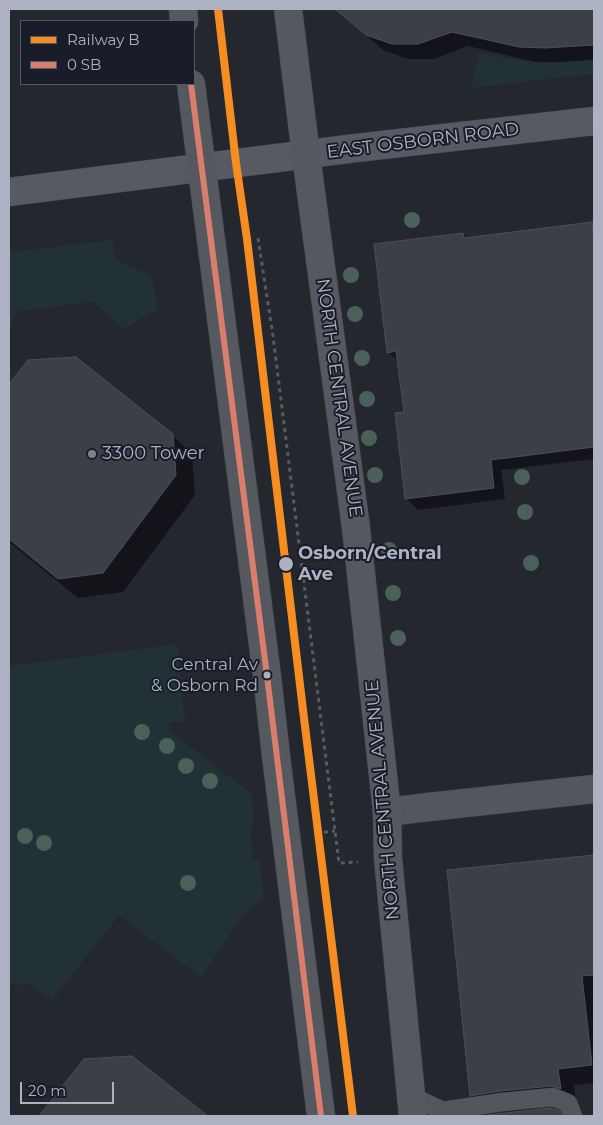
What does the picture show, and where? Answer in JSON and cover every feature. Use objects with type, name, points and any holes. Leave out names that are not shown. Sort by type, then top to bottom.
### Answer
[{"type":"main road","name":"NORTH CENTRAL AVENUE","points":[[288,9],[356,528],[387,812],[388,858],[412,1106]]},
{"type":"main road","points":[[191,85],[266,666],[321,1116]]},
{"type":"main road","name":"EAST OSBORN ROAD","points":[[9,192],[366,147],[594,121]]},
{"type":"street","points":[[387,812],[594,789]]},
{"type":"lane","points":[[412,1106],[443,1111],[553,1097],[568,1103],[573,1116]]},
{"type":"path","points":[[258,238],[273,336],[339,863],[358,862]]},
{"type":"path","points":[[312,834],[335,831]]},
{"type":"shaded area","points":[[479,53],[524,61],[561,62],[594,58],[594,74],[471,88]]},
{"type":"shaded area","points":[[113,240],[115,256],[120,262],[152,278],[158,310],[125,329],[93,302],[18,311],[9,326],[9,252]]},
{"type":"shaded area","points":[[178,644],[185,721],[168,723],[169,730],[252,794],[254,824],[250,830],[253,859],[259,859],[264,898],[254,905],[239,921],[201,977],[119,916],[52,1000],[27,984],[9,985],[9,666]]},
{"type":"building","points":[[335,9],[594,9],[594,45],[545,48],[519,47],[452,32],[418,44],[392,44],[366,35]]},
{"type":"building","points":[[592,222],[594,239],[594,447],[491,460],[494,488],[405,499],[395,413],[404,412],[396,351],[387,353],[374,244],[463,233],[464,238]]},
{"type":"building","name":"3300 Tower","points":[[76,357],[173,434],[176,475],[103,573],[58,579],[9,539],[9,384],[28,360]]},
{"type":"building","points":[[594,855],[594,975],[582,976],[592,1065],[558,1069],[561,1089],[552,1086],[470,1096],[447,870]]},
{"type":"building","points":[[132,1056],[208,1116],[39,1116],[84,1059]]},
{"type":"building","points":[[551,1108],[560,1111],[562,1116],[479,1116]]},
{"type":"rail line","name":"B","points":[[218,9],[353,1116]]},
{"type":"transit line","points":[[191,85],[321,1116]]},
{"type":"place","name":"3300 Tower","points":[[92,454]]},
{"type":"place","name":"Osborn/Central Ave","points":[[286,564]]},
{"type":"place","name":"Central Av & Osborn Rd","points":[[267,675]]}]
